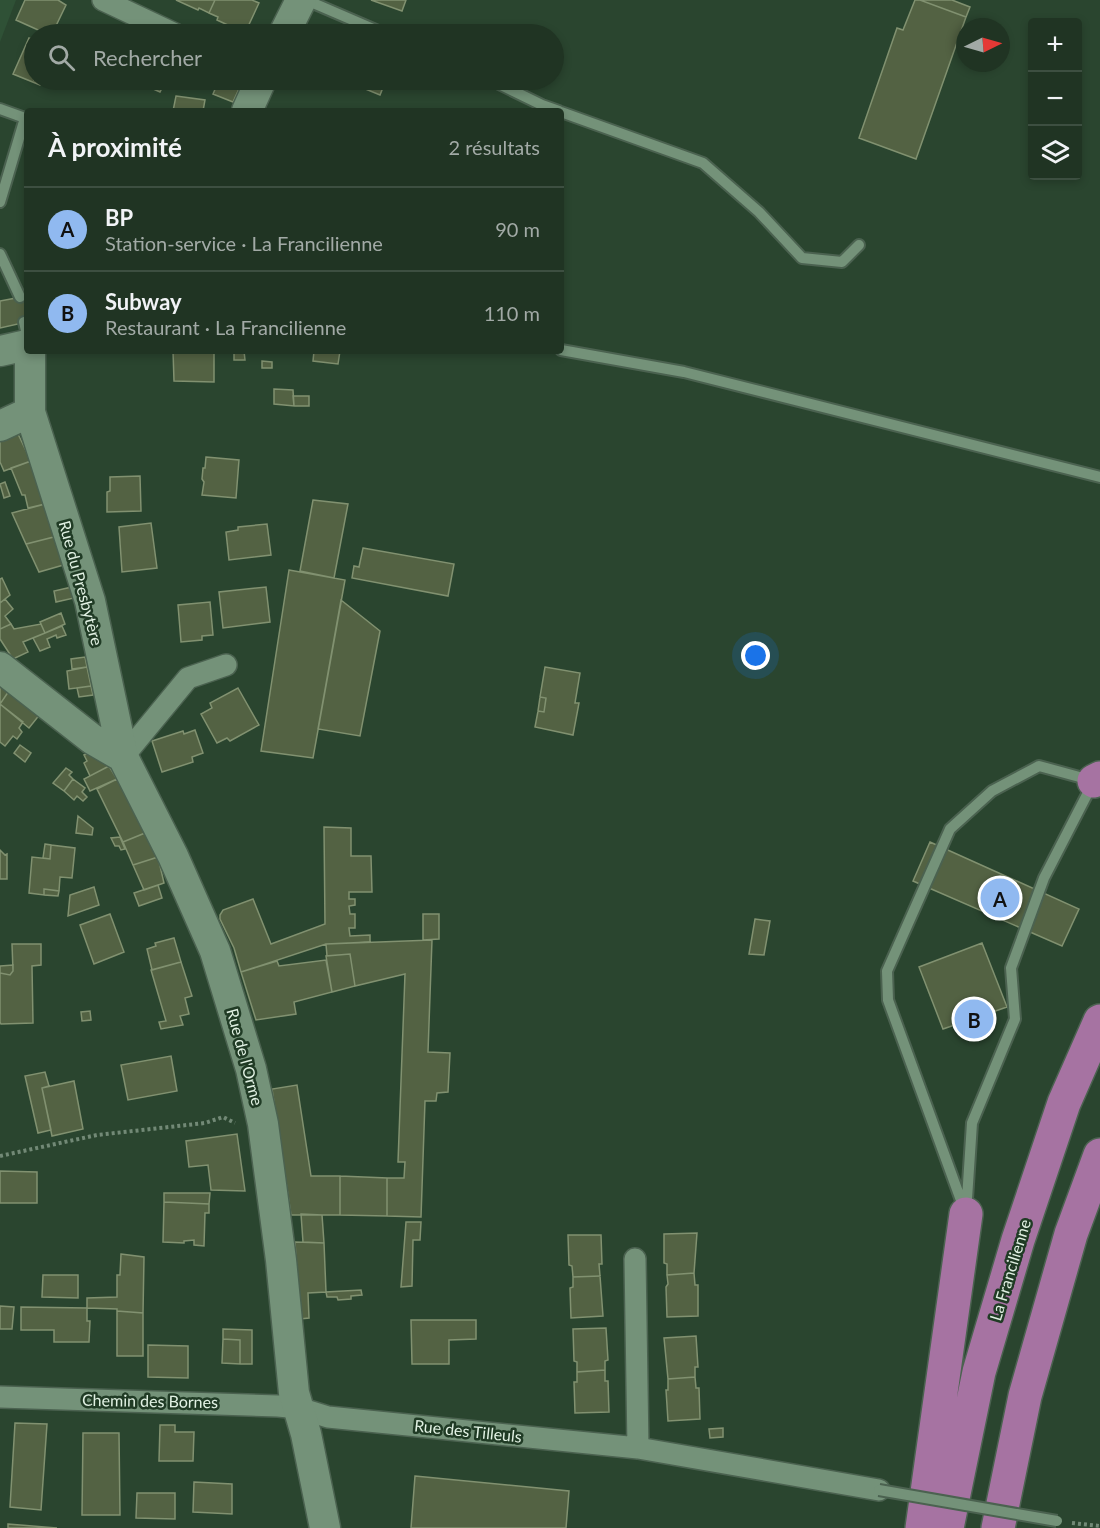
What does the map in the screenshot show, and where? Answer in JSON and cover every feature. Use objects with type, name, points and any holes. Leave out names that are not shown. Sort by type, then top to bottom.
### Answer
[{"type":"highway","name":"La Francilienne","points":[[947,1528],[979,1372],[1018,1240],[1064,1103],[1100,1021]]},
{"type":"highway","points":[[998,1528],[1025,1396],[1071,1234],[1100,1155]]},
{"type":"highway","points":[[922,1528],[966,1214]]},
{"type":"street","points":[[103,0],[154,24]]},
{"type":"street","points":[[289,24],[301,0]]},
{"type":"street","points":[[248,108],[256,90]]},
{"type":"street","points":[[0,351],[24,341]]},
{"type":"street","name":"Rue du Presbytère","points":[[28,354],[30,412],[90,601],[123,757]]},
{"type":"street","points":[[0,426],[30,412]]},
{"type":"street","points":[[0,667],[92,739],[123,757],[188,678],[226,665]]},
{"type":"street","name":"Rue de l'Orme","points":[[123,757],[173,856],[215,951],[251,1069],[263,1124],[282,1272],[294,1393],[325,1528]]},
{"type":"street","points":[[635,1259],[638,1448]]},
{"type":"street","name":"Chemin des Bornes","points":[[0,1396],[60,1400],[254,1403],[299,1408]]},
{"type":"street","name":"Rue des Tilleuls","points":[[299,1408],[328,1417],[638,1448],[879,1490]]},
{"type":"lane","points":[[306,0],[362,24]]},
{"type":"lane","points":[[511,90],[551,108]]},
{"type":"lane","points":[[0,109],[24,118]]},
{"type":"lane","points":[[564,112],[703,163],[759,212],[802,258],[842,262],[859,245]]},
{"type":"lane","points":[[0,202],[24,121]]},
{"type":"lane","points":[[0,254],[20,297]]},
{"type":"lane","points":[[564,351],[684,372],[1100,477]]},
{"type":"lane","points":[[1039,766],[1097,779],[1044,878],[1011,968],[1015,1019],[972,1123],[966,1214],[888,1000],[887,971],[950,829],[992,791],[1039,766]]},
{"type":"lane","points":[[879,1490],[1057,1521]]},
{"type":"path","points":[[0,1156],[97,1135],[205,1123],[223,1117],[238,1125]]},
{"type":"path","points":[[1057,1521],[1100,1526]]},
{"type":"shaded area","points":[[0,0],[16,0],[0,42]]},
{"type":"building","points":[[25,0],[58,0],[66,5],[57,24],[25,24],[16,20]]},
{"type":"building","points":[[176,0],[215,0],[209,13]]},
{"type":"building","points":[[215,0],[252,0],[259,3],[249,24],[226,24],[209,13]]},
{"type":"building","points":[[371,0],[406,0],[402,11]]},
{"type":"building","points":[[915,0],[966,17],[956,18],[956,45],[916,159],[859,138],[897,28],[903,30]]},
{"type":"building","points":[[920,0],[952,0],[970,7],[966,17]]},
{"type":"building","points":[[24,49],[24,78],[13,74]]},
{"type":"building","points":[[215,90],[238,90],[233,102],[213,94]]},
{"type":"building","points":[[368,90],[382,90],[380,95]]},
{"type":"building","points":[[176,96],[205,100],[204,108],[174,108]]},
{"type":"building","points":[[24,297],[24,323],[0,328],[0,301]]},
{"type":"building","points":[[173,354],[214,354],[214,382],[174,381]]},
{"type":"building","points":[[234,354],[244,354],[245,360],[234,360]]},
{"type":"building","points":[[314,354],[340,354],[338,364],[313,361]]},
{"type":"building","points":[[262,361],[272,362],[272,368],[262,368]]},
{"type":"building","points":[[274,389],[293,390],[294,406],[274,404]]},
{"type":"building","points":[[293,396],[309,396],[309,406],[294,406]]},
{"type":"building","points":[[18,434],[31,461],[4,471],[0,462],[0,441]]},
{"type":"building","points":[[206,457],[239,460],[236,498],[202,495],[203,468],[205,468]]},
{"type":"building","points":[[31,461],[45,504],[28,508],[25,495],[22,495],[11,468]]},
{"type":"building","points":[[140,476],[141,511],[107,512],[110,477]]},
{"type":"building","points":[[5,482],[10,496],[4,498],[0,484]]},
{"type":"building","points":[[313,500],[348,504],[334,578],[300,571]]},
{"type":"building","points":[[45,504],[54,537],[26,544],[12,513]]},
{"type":"building","points":[[151,523],[157,568],[122,572],[119,527]]},
{"type":"building","points":[[267,524],[271,555],[229,560],[226,532],[238,530],[238,527]]},
{"type":"building","points":[[54,537],[67,564],[39,572],[26,544]]},
{"type":"building","points":[[363,548],[454,564],[448,596],[352,578],[354,566],[359,567]]},
{"type":"building","points":[[289,570],[345,580],[313,758],[261,751]]},
{"type":"building","points":[[2,578],[10,595],[0,603],[0,579]]},
{"type":"building","points":[[72,587],[74,598],[56,602],[54,591]]},
{"type":"building","points":[[266,587],[270,622],[223,628],[219,592]]},
{"type":"building","points":[[5,599],[13,609],[5,616],[11,624],[0,629],[0,603]]},
{"type":"building","points":[[341,600],[380,631],[360,736],[318,729]]},
{"type":"building","points":[[210,602],[213,635],[202,636],[202,640],[181,642],[178,605]]},
{"type":"building","points":[[61,613],[65,624],[45,633],[40,622]]},
{"type":"building","points":[[11,624],[14,629],[41,624],[45,633],[23,642],[28,652],[13,659],[0,639],[0,629]]},
{"type":"building","points":[[62,626],[66,635],[57,638],[56,635],[47,639],[50,647],[40,651],[33,638]]},
{"type":"building","points":[[85,657],[87,667],[72,669],[71,659]]},
{"type":"building","points":[[87,667],[91,686],[69,689],[67,671]]},
{"type":"building","points":[[545,667],[580,673],[575,703],[579,703],[573,735],[535,727],[538,711],[544,712],[546,698],[540,697]]},
{"type":"building","points":[[0,677],[13,685],[0,704]]},
{"type":"building","points":[[13,685],[45,708],[29,728],[0,704]]},
{"type":"building","points":[[91,686],[93,695],[79,697],[77,688]]},
{"type":"building","points":[[238,688],[259,725],[230,741],[227,738],[217,743],[201,714],[212,708],[210,703]]},
{"type":"building","points":[[540,697],[546,698],[544,712],[538,711]]},
{"type":"building","points":[[0,704],[23,722],[19,728],[22,732],[17,739],[13,736],[5,746],[0,742]]},
{"type":"building","points":[[195,730],[203,753],[192,757],[193,762],[162,772],[152,741],[183,731],[184,734]]},
{"type":"building","points":[[20,745],[31,753],[25,762],[14,753]]},
{"type":"building","points":[[92,752],[109,766],[90,776],[84,763],[87,761],[84,755]]},
{"type":"building","points":[[109,766],[117,779],[90,791],[84,779]]},
{"type":"building","points":[[66,768],[72,772],[69,775],[73,779],[64,791],[53,783]]},
{"type":"building","points":[[73,779],[85,788],[82,792],[87,797],[83,801],[77,796],[74,800],[64,791]]},
{"type":"building","points":[[117,779],[145,833],[123,842],[97,789]]},
{"type":"building","points":[[78,816],[93,828],[92,835],[76,833]]},
{"type":"building","points":[[324,827],[351,828],[351,856],[371,856],[372,892],[349,892],[349,899],[355,899],[355,905],[349,906],[350,914],[355,914],[355,928],[349,928],[350,936],[370,935],[370,942],[326,944],[241,972],[234,948],[220,919],[223,910],[253,899],[271,944],[325,924]]},
{"type":"building","points":[[145,833],[158,857],[133,865],[123,842]]},
{"type":"building","points":[[120,837],[125,849],[121,850],[119,846],[115,846],[111,838]]},
{"type":"building","points":[[930,842],[1079,909],[1062,946],[913,881]]},
{"type":"building","points":[[45,844],[51,845],[50,859],[43,858]]},
{"type":"building","points":[[51,845],[75,848],[72,878],[60,877],[59,891],[44,889],[44,895],[29,893],[32,857],[50,859]]},
{"type":"building","points":[[0,850],[5,855],[7,854],[7,879],[0,879]]},
{"type":"building","points":[[158,857],[164,883],[144,890],[133,865]]},
{"type":"building","points":[[158,885],[162,898],[139,906],[134,893]]},
{"type":"building","points":[[94,887],[99,905],[68,916],[70,895]]},
{"type":"building","points":[[44,889],[59,891],[58,896],[44,895]]},
{"type":"building","points":[[110,914],[124,952],[94,964],[80,925]]},
{"type":"building","points":[[423,914],[439,914],[439,939],[423,940]]},
{"type":"building","points":[[755,919],[770,921],[764,955],[749,954]]},
{"type":"building","points":[[174,938],[181,962],[152,970],[147,949],[156,946],[155,943]]},
{"type":"building","points":[[432,940],[428,1052],[450,1053],[448,1092],[437,1093],[436,1101],[425,1101],[421,1217],[387,1216],[387,1178],[404,1178],[405,1162],[398,1162],[405,974],[355,986],[350,954],[327,956],[326,944]]},
{"type":"building","points":[[982,943],[1007,1007],[943,1029],[919,967]]},
{"type":"building","points":[[12,944],[41,944],[41,965],[32,966],[33,1023],[1,1024],[0,1022],[0,973],[10,975],[13,971]]},
{"type":"building","points":[[350,954],[355,986],[332,992],[326,956]]},
{"type":"building","points":[[326,960],[332,992],[294,1002],[296,1014],[256,1020],[241,972],[277,961],[279,966]]},
{"type":"building","points":[[181,962],[192,996],[185,998],[189,1014],[180,1016],[183,1025],[161,1029],[159,1022],[166,1021],[151,970]]},
{"type":"building","points":[[13,965],[10,975],[0,973],[0,966]]},
{"type":"building","points":[[90,1011],[91,1020],[82,1021],[81,1012]]},
{"type":"building","points":[[171,1056],[177,1091],[128,1100],[121,1065]]},
{"type":"building","points":[[45,1072],[49,1086],[42,1088],[51,1130],[38,1133],[25,1076]]},
{"type":"building","points":[[74,1081],[83,1129],[52,1136],[42,1088]]},
{"type":"building","points":[[297,1085],[311,1176],[340,1176],[340,1215],[291,1215],[272,1089]]},
{"type":"building","points":[[237,1134],[245,1191],[211,1190],[208,1165],[189,1167],[186,1141]]},
{"type":"building","points":[[0,1171],[37,1172],[37,1203],[0,1203]]},
{"type":"building","points":[[340,1176],[387,1178],[387,1216],[340,1215]]},
{"type":"building","points":[[164,1193],[210,1193],[209,1204],[164,1202]]},
{"type":"building","points":[[164,1202],[209,1204],[209,1213],[205,1213],[204,1246],[194,1245],[194,1240],[184,1241],[184,1243],[163,1242]]},
{"type":"building","points":[[301,1214],[322,1215],[324,1243],[303,1242]]},
{"type":"building","points":[[406,1222],[421,1222],[420,1240],[413,1240],[412,1286],[401,1287]]},
{"type":"building","points":[[697,1233],[694,1273],[667,1275],[667,1264],[664,1263],[664,1234]]},
{"type":"building","points":[[568,1235],[601,1235],[600,1276],[573,1277],[572,1266],[569,1265]]},
{"type":"building","points":[[295,1242],[324,1243],[326,1292],[308,1293],[309,1318],[300,1319]]},
{"type":"building","points":[[121,1254],[144,1257],[143,1313],[87,1308],[87,1298],[117,1297],[117,1275],[120,1275]]},
{"type":"building","points":[[694,1273],[695,1285],[698,1285],[698,1316],[667,1317],[667,1275]]},
{"type":"building","points":[[43,1275],[78,1275],[78,1298],[42,1297]]},
{"type":"building","points":[[600,1276],[603,1316],[571,1318],[570,1288],[573,1287],[573,1277]]},
{"type":"building","points":[[361,1290],[362,1295],[338,1300],[337,1297],[327,1297],[326,1292]]},
{"type":"building","points":[[0,1306],[14,1307],[12,1329],[0,1329]]},
{"type":"building","points":[[21,1307],[87,1308],[87,1321],[90,1321],[89,1342],[54,1342],[54,1330],[21,1330]]},
{"type":"building","points":[[117,1311],[143,1313],[143,1356],[117,1356]]},
{"type":"building","points":[[411,1320],[476,1320],[476,1339],[449,1340],[449,1364],[412,1364]]},
{"type":"building","points":[[606,1328],[608,1360],[605,1361],[605,1370],[577,1372],[577,1362],[574,1361],[573,1329]]},
{"type":"building","points":[[223,1329],[252,1330],[252,1364],[240,1364],[240,1340],[223,1339]]},
{"type":"building","points":[[696,1336],[698,1367],[695,1367],[695,1377],[668,1379],[664,1338]]},
{"type":"building","points":[[223,1339],[240,1340],[240,1364],[222,1363]]},
{"type":"building","points":[[148,1345],[188,1346],[188,1378],[148,1377]]},
{"type":"building","points":[[605,1370],[605,1381],[608,1381],[609,1412],[575,1413],[574,1382],[577,1382],[577,1372]]},
{"type":"building","points":[[695,1377],[696,1388],[699,1388],[700,1419],[668,1421],[666,1390],[668,1390],[668,1379]]},
{"type":"building","points":[[15,1423],[47,1424],[41,1510],[10,1507]]},
{"type":"building","points":[[160,1425],[175,1425],[175,1432],[194,1432],[193,1461],[159,1461]]},
{"type":"building","points":[[723,1428],[723,1437],[710,1438],[709,1429]]},
{"type":"building","points":[[83,1433],[119,1433],[120,1515],[82,1515]]},
{"type":"building","points":[[415,1476],[569,1491],[566,1528],[411,1528]]},
{"type":"building","points":[[194,1482],[232,1484],[232,1514],[193,1512]]},
{"type":"building","points":[[137,1493],[175,1493],[175,1519],[136,1518]]},
{"type":"building","points":[[8,1524],[57,1528],[8,1528]]},
{"type":"place","name":"BP","points":[[1000,898]]},
{"type":"place","name":"Subway","points":[[974,1019]]}]
